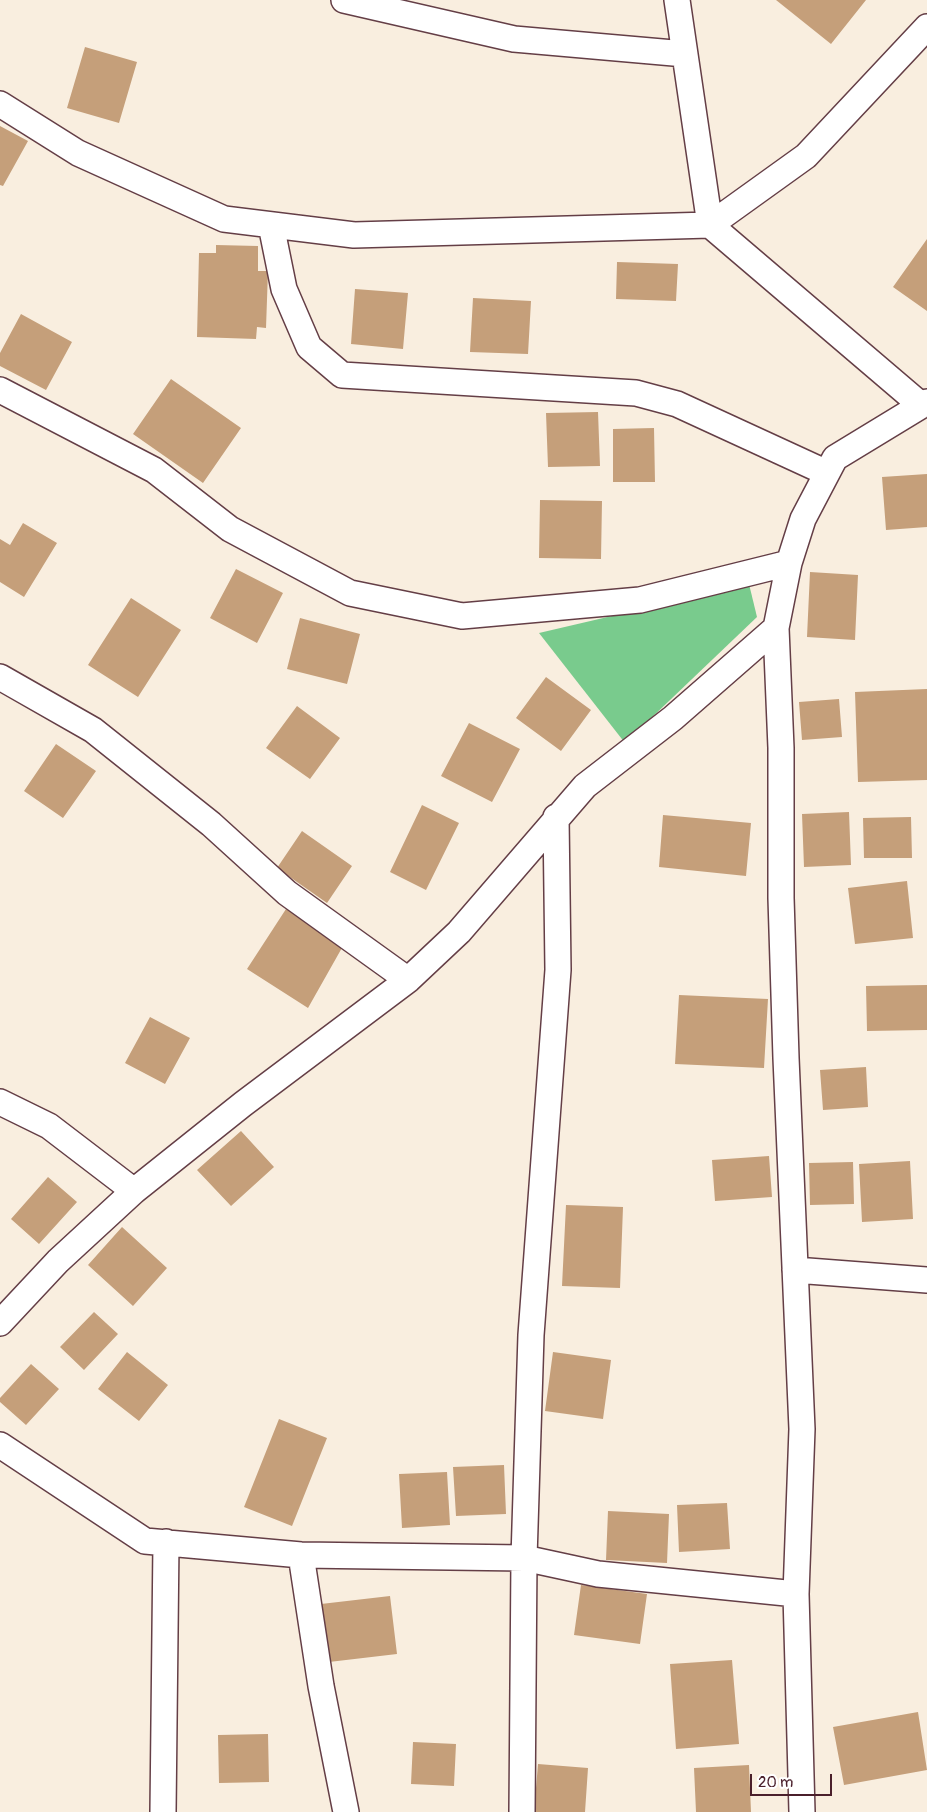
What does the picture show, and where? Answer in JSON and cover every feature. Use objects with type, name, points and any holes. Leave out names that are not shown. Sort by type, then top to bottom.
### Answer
[{"type":"street","points":[[344,0],[514,39],[685,54]]},
{"type":"street","points":[[677,0],[710,225],[924,404],[835,458],[803,519],[789,563],[776,628],[781,748],[786,1058],[802,1429],[796,1594],[802,1812]]},
{"type":"street","points":[[0,104],[78,153],[224,219],[354,235],[710,225],[806,156],[927,27]]},
{"type":"street","points":[[270,225],[284,289],[309,347],[342,375],[636,393],[677,404],[827,473]]},
{"type":"street","points":[[0,390],[154,470],[230,529],[350,593],[462,616],[640,600],[789,563]]},
{"type":"street","points":[[0,1323],[58,1261],[134,1191],[243,1104],[408,980],[459,932],[556,817],[585,786],[673,718],[776,628]]},
{"type":"street","points":[[0,677],[93,730],[211,824],[287,893],[408,980]]},
{"type":"street","points":[[522,1812],[524,1558],[531,1335],[558,970],[556,817]]},
{"type":"street","points":[[0,1102],[49,1126],[134,1191]]},
{"type":"street","points":[[795,1270],[927,1280]]},
{"type":"street","points":[[0,1444],[145,1541],[301,1555],[524,1558],[598,1574],[796,1594]]},
{"type":"street","points":[[163,1812],[166,1542]]},
{"type":"street","points":[[301,1555],[321,1686],[346,1812]]},
{"type":"green space","points":[[749,584],[757,617],[625,743],[539,633]]},
{"type":"building","points":[[776,0],[866,0],[831,44]]},
{"type":"building","points":[[85,47],[137,62],[119,123],[67,108]]},
{"type":"building","points":[[0,126],[28,141],[3,186],[0,185]]},
{"type":"building","points":[[927,239],[927,311],[893,287]]},
{"type":"building","points":[[216,245],[258,246],[258,271],[268,271],[266,328],[257,327],[256,339],[197,337],[199,253],[216,253]]},
{"type":"building","points":[[617,262],[678,264],[676,301],[616,299]]},
{"type":"building","points":[[355,289],[408,293],[403,349],[351,344]]},
{"type":"building","points":[[473,298],[531,301],[528,354],[470,352]]},
{"type":"building","points":[[21,314],[72,342],[46,390],[0,366],[0,353]]},
{"type":"building","points":[[171,379],[241,428],[203,483],[133,434]]},
{"type":"building","points":[[598,412],[600,466],[548,467],[546,413]]},
{"type":"building","points":[[654,428],[655,482],[613,482],[613,429]]},
{"type":"building","points":[[927,474],[927,527],[886,530],[882,477]]},
{"type":"building","points":[[540,500],[602,501],[601,559],[539,558]]},
{"type":"building","points":[[23,523],[57,543],[24,597],[0,582],[0,539],[10,545]]},
{"type":"building","points":[[236,569],[283,593],[257,643],[210,618]]},
{"type":"building","points":[[810,572],[858,575],[855,640],[807,637]]},
{"type":"building","points":[[131,598],[181,630],[138,697],[88,665]]},
{"type":"building","points":[[300,618],[360,634],[347,684],[287,669]]},
{"type":"building","points":[[546,677],[591,710],[561,751],[516,718]]},
{"type":"building","points":[[927,689],[927,780],[858,782],[855,692]]},
{"type":"building","points":[[839,699],[842,737],[802,740],[799,702]]},
{"type":"building","points":[[297,706],[340,738],[310,779],[266,748]]},
{"type":"building","points":[[469,723],[520,749],[492,802],[441,776]]},
{"type":"building","points":[[56,744],[96,771],[63,818],[24,791]]},
{"type":"building","points":[[422,805],[459,823],[426,890],[390,872]]},
{"type":"building","points":[[849,812],[851,865],[804,867],[802,814]]},
{"type":"building","points":[[663,815],[751,823],[746,876],[659,867]]},
{"type":"building","points":[[911,817],[912,858],[864,858],[863,818]]},
{"type":"building","points":[[302,831],[352,866],[327,903],[277,868]]},
{"type":"building","points":[[907,881],[913,938],[855,944],[848,888]]},
{"type":"building","points":[[286,909],[343,946],[308,1008],[247,969]]},
{"type":"building","points":[[927,985],[927,1030],[867,1031],[866,986]]},
{"type":"building","points":[[679,995],[768,999],[764,1068],[675,1064]]},
{"type":"building","points":[[150,1017],[190,1038],[165,1084],[125,1063]]},
{"type":"building","points":[[866,1067],[868,1107],[823,1110],[820,1070]]},
{"type":"building","points":[[241,1131],[274,1167],[231,1206],[197,1170]]},
{"type":"building","points":[[769,1156],[772,1197],[715,1201],[712,1160]]},
{"type":"building","points":[[910,1161],[913,1219],[862,1222],[859,1164]]},
{"type":"building","points":[[853,1162],[854,1204],[810,1205],[809,1163]]},
{"type":"building","points":[[48,1177],[77,1202],[39,1244],[11,1219]]},
{"type":"building","points":[[566,1205],[623,1207],[620,1288],[562,1286]]},
{"type":"building","points":[[122,1227],[167,1268],[133,1306],[88,1265]]},
{"type":"building","points":[[94,1312],[118,1334],[84,1370],[60,1347]]},
{"type":"building","points":[[127,1352],[168,1385],[139,1421],[98,1389]]},
{"type":"building","points":[[553,1352],[611,1360],[603,1419],[545,1411]]},
{"type":"building","points":[[31,1364],[59,1389],[26,1425],[0,1402],[0,1398]]},
{"type":"building","points":[[279,1419],[327,1438],[292,1526],[244,1507]]},
{"type":"building","points":[[504,1465],[506,1514],[456,1516],[453,1467]]},
{"type":"building","points":[[447,1472],[450,1525],[402,1528],[399,1474]]},
{"type":"building","points":[[727,1503],[730,1549],[679,1552],[677,1505]]},
{"type":"building","points":[[608,1511],[669,1514],[667,1563],[606,1560]]},
{"type":"building","points":[[581,1585],[647,1594],[640,1644],[574,1635]]},
{"type":"building","points":[[390,1596],[397,1654],[329,1662],[321,1604]]},
{"type":"building","points":[[732,1660],[739,1744],[676,1749],[670,1664]]},
{"type":"building","points":[[918,1712],[927,1770],[844,1785],[833,1727]]},
{"type":"building","points":[[268,1734],[269,1782],[219,1783],[218,1735]]},
{"type":"building","points":[[413,1742],[456,1744],[454,1786],[411,1784]]},
{"type":"building","points":[[538,1764],[588,1768],[585,1812],[534,1812]]},
{"type":"building","points":[[749,1765],[751,1812],[696,1812],[694,1768]]}]
